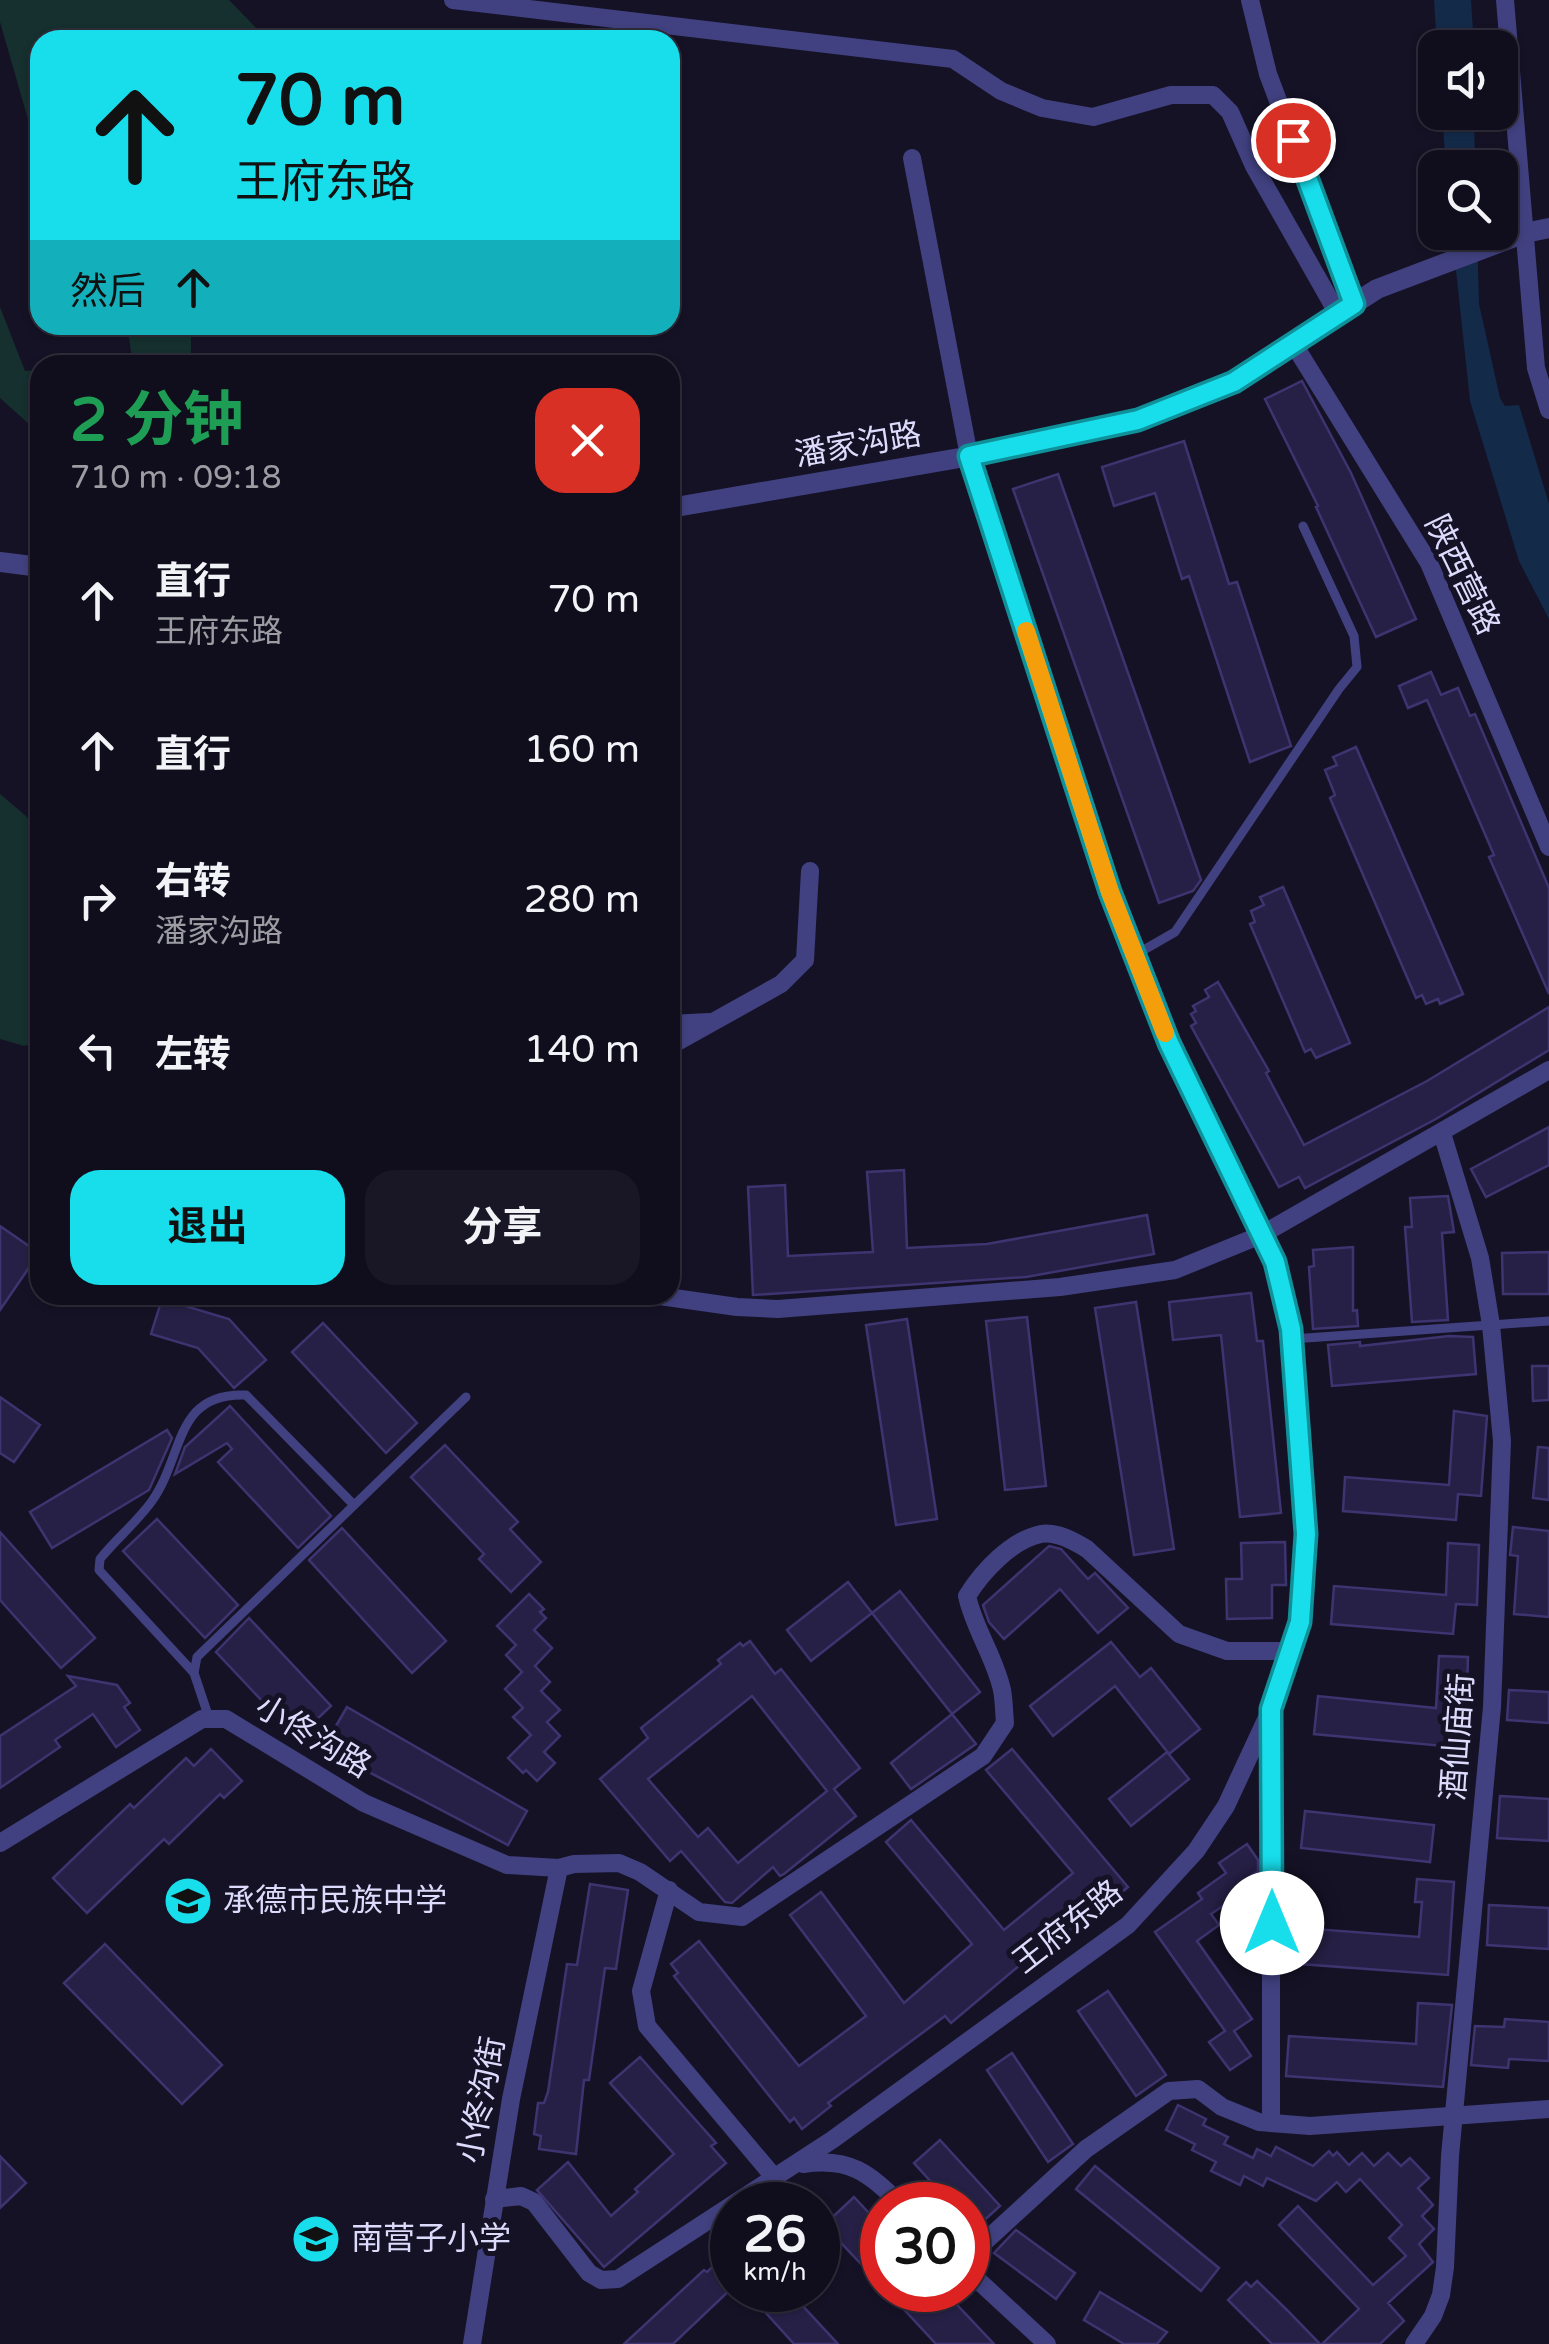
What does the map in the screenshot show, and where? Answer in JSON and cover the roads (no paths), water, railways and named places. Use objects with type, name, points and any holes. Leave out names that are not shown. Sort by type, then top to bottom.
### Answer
[{"type":"street","points":[[453,0],[954,59],[1001,91],[1042,108],[1092,117],[1171,95],[1213,94],[1230,112],[1254,166],[1346,309]]},
{"type":"street","points":[[1250,0],[1268,74],[1346,309]]},
{"type":"street","points":[[1505,0],[1536,368],[1549,410]]},
{"type":"street","name":"王府东路","points":[[494,2199],[521,2196],[534,2202],[589,2272],[600,2280],[618,2279],[792,2165],[1128,1926],[1196,1851],[1216,1821],[1271,1709],[1300,1622],[1306,1534],[1292,1339],[1275,1262],[1169,1043],[1110,892],[969,456],[912,158]]},
{"type":"street","name":"潘家沟路","points":[[680,506],[969,456],[1138,420],[1234,382],[1377,288],[1525,233],[1549,228]]},
{"type":"street","name":"陕西营路","points":[[1293,343],[1429,563],[1549,847]]},
{"type":"street","points":[[0,562],[30,566]]},
{"type":"street","points":[[680,1041],[781,984],[805,960],[810,871]]},
{"type":"street","points":[[680,1024],[716,1022]]},
{"type":"street","points":[[680,1299],[778,1309],[1060,1288],[1175,1270],[1260,1235],[1549,1070]]},
{"type":"street","name":"酒仙庙街","points":[[1421,2341],[1442,2295],[1454,2115],[1492,1707],[1502,1440],[1492,1325],[1480,1258],[1442,1132]]},
{"type":"street","name":"小佟沟路","points":[[0,1843],[202,1719],[226,1719],[364,1803],[507,1864],[559,1868],[618,1863],[669,1890],[699,1912],[742,1917],[983,1756],[1005,1723],[1002,1688],[974,1625],[968,1596],[982,1574],[1018,1545],[1042,1533],[1070,1538],[1087,1548],[1179,1634],[1227,1651],[1290,1651]]},
{"type":"street","points":[[1271,1709],[1271,2123]]},
{"type":"street","name":"小佟沟街","points":[[472,2344],[494,2199],[559,1868]]},
{"type":"street","points":[[669,1890],[641,1991],[647,2026],[774,2176]]},
{"type":"street","points":[[990,2236],[1086,2149],[1169,2092],[1198,2089],[1222,2106],[1258,2122],[1310,2126],[1549,2109]]},
{"type":"street","points":[[792,2165],[831,2160],[871,2175],[878,2182]]},
{"type":"street","points":[[990,2291],[1047,2344]]},
{"type":"lane","points":[[1135,955],[1176,932],[1339,689],[1358,667],[1354,636],[1302,526]]},
{"type":"lane","points":[[1292,1339],[1549,1321]]},
{"type":"lane","points":[[209,1719],[194,1673],[98,1570],[100,1559],[152,1502],[191,1416],[206,1402],[224,1394],[246,1395],[354,1506]]},
{"type":"lane","points":[[194,1673],[197,1657],[466,1397]]},
{"type":"water","points":[[1434,0],[1471,0],[1473,30],[1436,30]]},
{"type":"water","points":[[1443,130],[1474,130],[1475,150],[1445,150]]},
{"type":"water","points":[[1454,250],[1477,250],[1479,304],[1500,398],[1505,406],[1519,405],[1549,504],[1549,619],[1519,561],[1470,401]]},
{"type":"place","name":"承德市民族中学","points":[[188,1901]]},
{"type":"place","name":"南营子小学","points":[[316,2239]]}]
